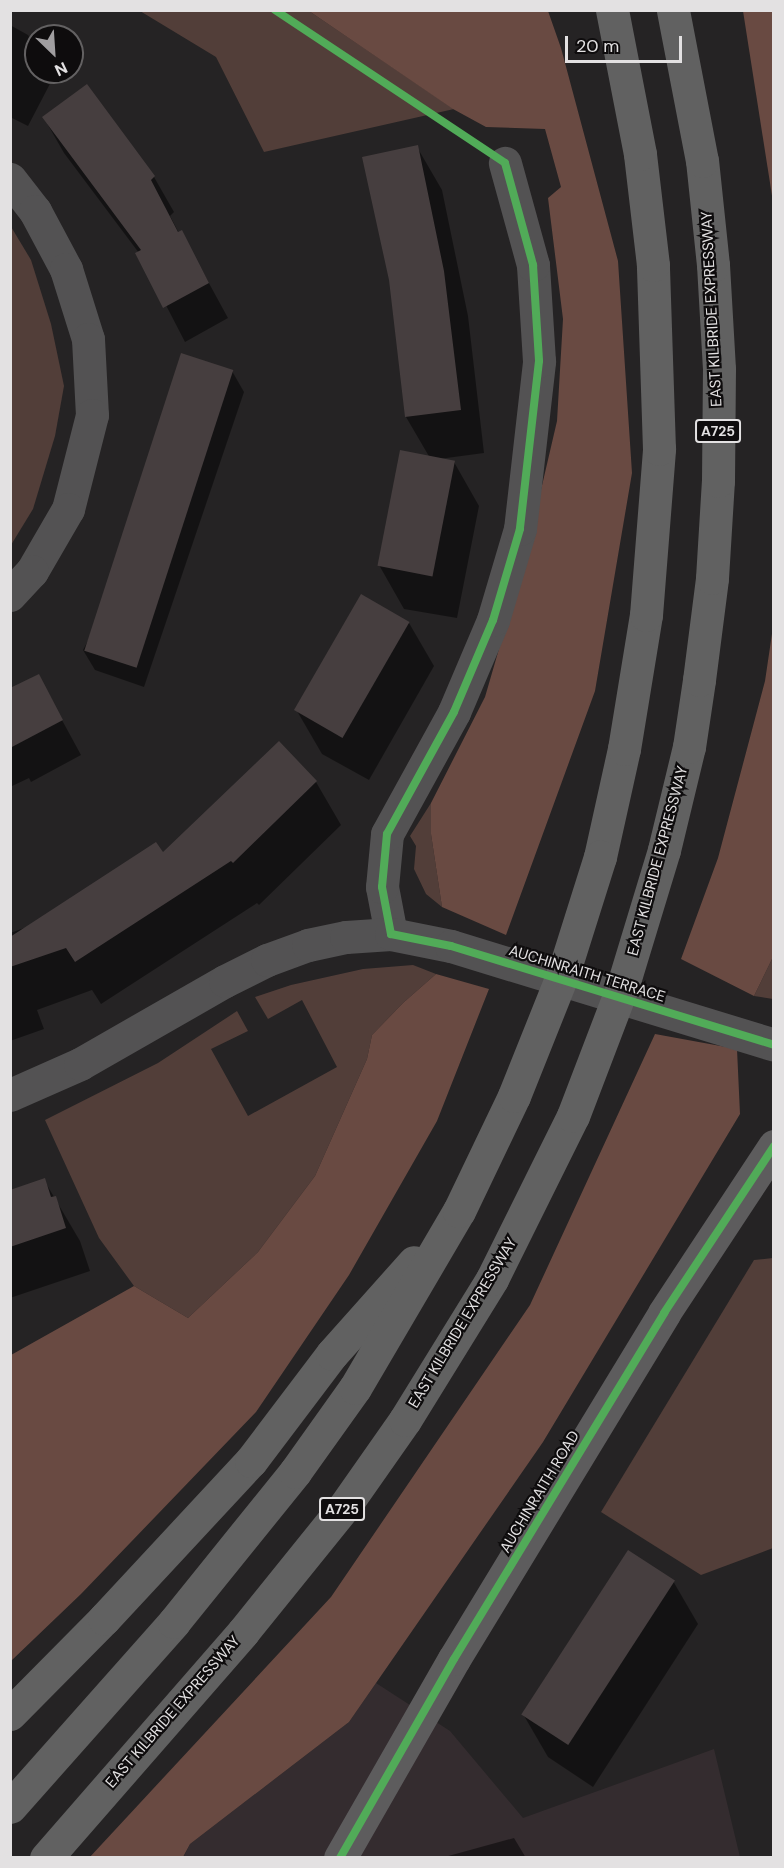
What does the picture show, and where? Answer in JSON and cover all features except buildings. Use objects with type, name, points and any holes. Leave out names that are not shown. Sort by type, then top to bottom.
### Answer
[{"type":"highway","points":[[10,1807],[174,1622],[295,1472],[377,1352],[459,1211],[514,1096],[564,970],[600,857],[624,749],[645,626],[658,449],[653,265],[640,154],[612,10]]},
{"type":"highway","name":"EAST KILBRIDE EXPRESSWAY","points":[[46,1857],[243,1632],[344,1507],[405,1420],[492,1279],[573,1116],[623,985],[664,850],[688,747],[712,578],[718,470],[719,369],[702,161],[673,10]]},
{"type":"highway","points":[[10,1714],[104,1619],[251,1461],[332,1354],[459,1211]]},
{"type":"street","points":[[391,934],[382,887],[387,834],[454,712],[493,620],[520,529],[539,361],[533,264],[505,163]]},
{"type":"street","points":[[10,179],[35,211],[66,269],[88,339],[92,415],[68,509],[32,571],[10,595]]},
{"type":"street","name":"AUCHINRAITH TERRACE","points":[[10,1095],[80,1064],[225,981],[267,960],[308,945],[346,937],[391,934],[451,946],[774,1045]]},
{"type":"street","name":"AUCHINRAITH ROAD","points":[[340,1857],[454,1659],[664,1313],[773,1147]]},
{"type":"shaded area","points":[[140,11],[309,11],[454,109],[264,152],[216,57]]},
{"type":"shaded area","points":[[309,11],[548,11],[561,48],[618,261],[632,473],[595,691],[506,935],[442,907],[431,834],[431,803],[485,697],[524,563],[557,421],[563,319],[548,198],[561,187],[545,129],[486,127],[453,109]]},
{"type":"shaded area","points":[[743,11],[773,11],[773,202]]},
{"type":"shaded area","points":[[10,225],[31,260],[51,324],[64,386],[55,436],[33,509],[11,545]]},
{"type":"shaded area","points":[[773,627],[773,957],[754,996],[681,959],[718,858],[765,681]]},
{"type":"shaded area","points":[[431,803],[431,834],[442,907],[426,894],[414,869],[416,846],[410,836]]},
{"type":"shaded area","points":[[773,957],[773,999],[754,996]]},
{"type":"shaded area","points":[[413,965],[436,974],[372,1035],[367,1059],[315,1176],[258,1252],[188,1318],[134,1286],[99,1238],[45,1120],[158,1063],[237,1011],[248,1031],[211,1049],[248,1116],[337,1067],[302,1000],[268,1019],[255,997],[291,985],[363,969]]},
{"type":"shaded area","points":[[436,974],[489,989],[437,1121],[349,1275],[256,1412],[81,1594],[11,1661],[11,1355],[134,1286],[188,1318],[258,1252],[315,1176],[367,1059],[372,1035]]},
{"type":"shaded area","points":[[655,1034],[737,1049],[740,1114],[543,1442],[349,1722],[190,1844],[183,1857],[89,1858],[331,1597],[530,1305]]},
{"type":"shaded area","points":[[773,1258],[773,1548],[701,1575],[601,1512],[754,1260]]},
{"type":"shaded area","points":[[376,1683],[450,1731],[523,1818],[714,1749],[740,1857],[183,1858],[190,1844],[349,1722]]},
{"type":"cycle path","points":[[275,10],[505,163],[533,265],[539,361],[520,529],[493,620],[454,712],[387,834],[382,887],[391,934],[451,946],[774,1045]]},
{"type":"cycle path","points":[[340,1858],[454,1659],[664,1313],[774,1146]]}]
